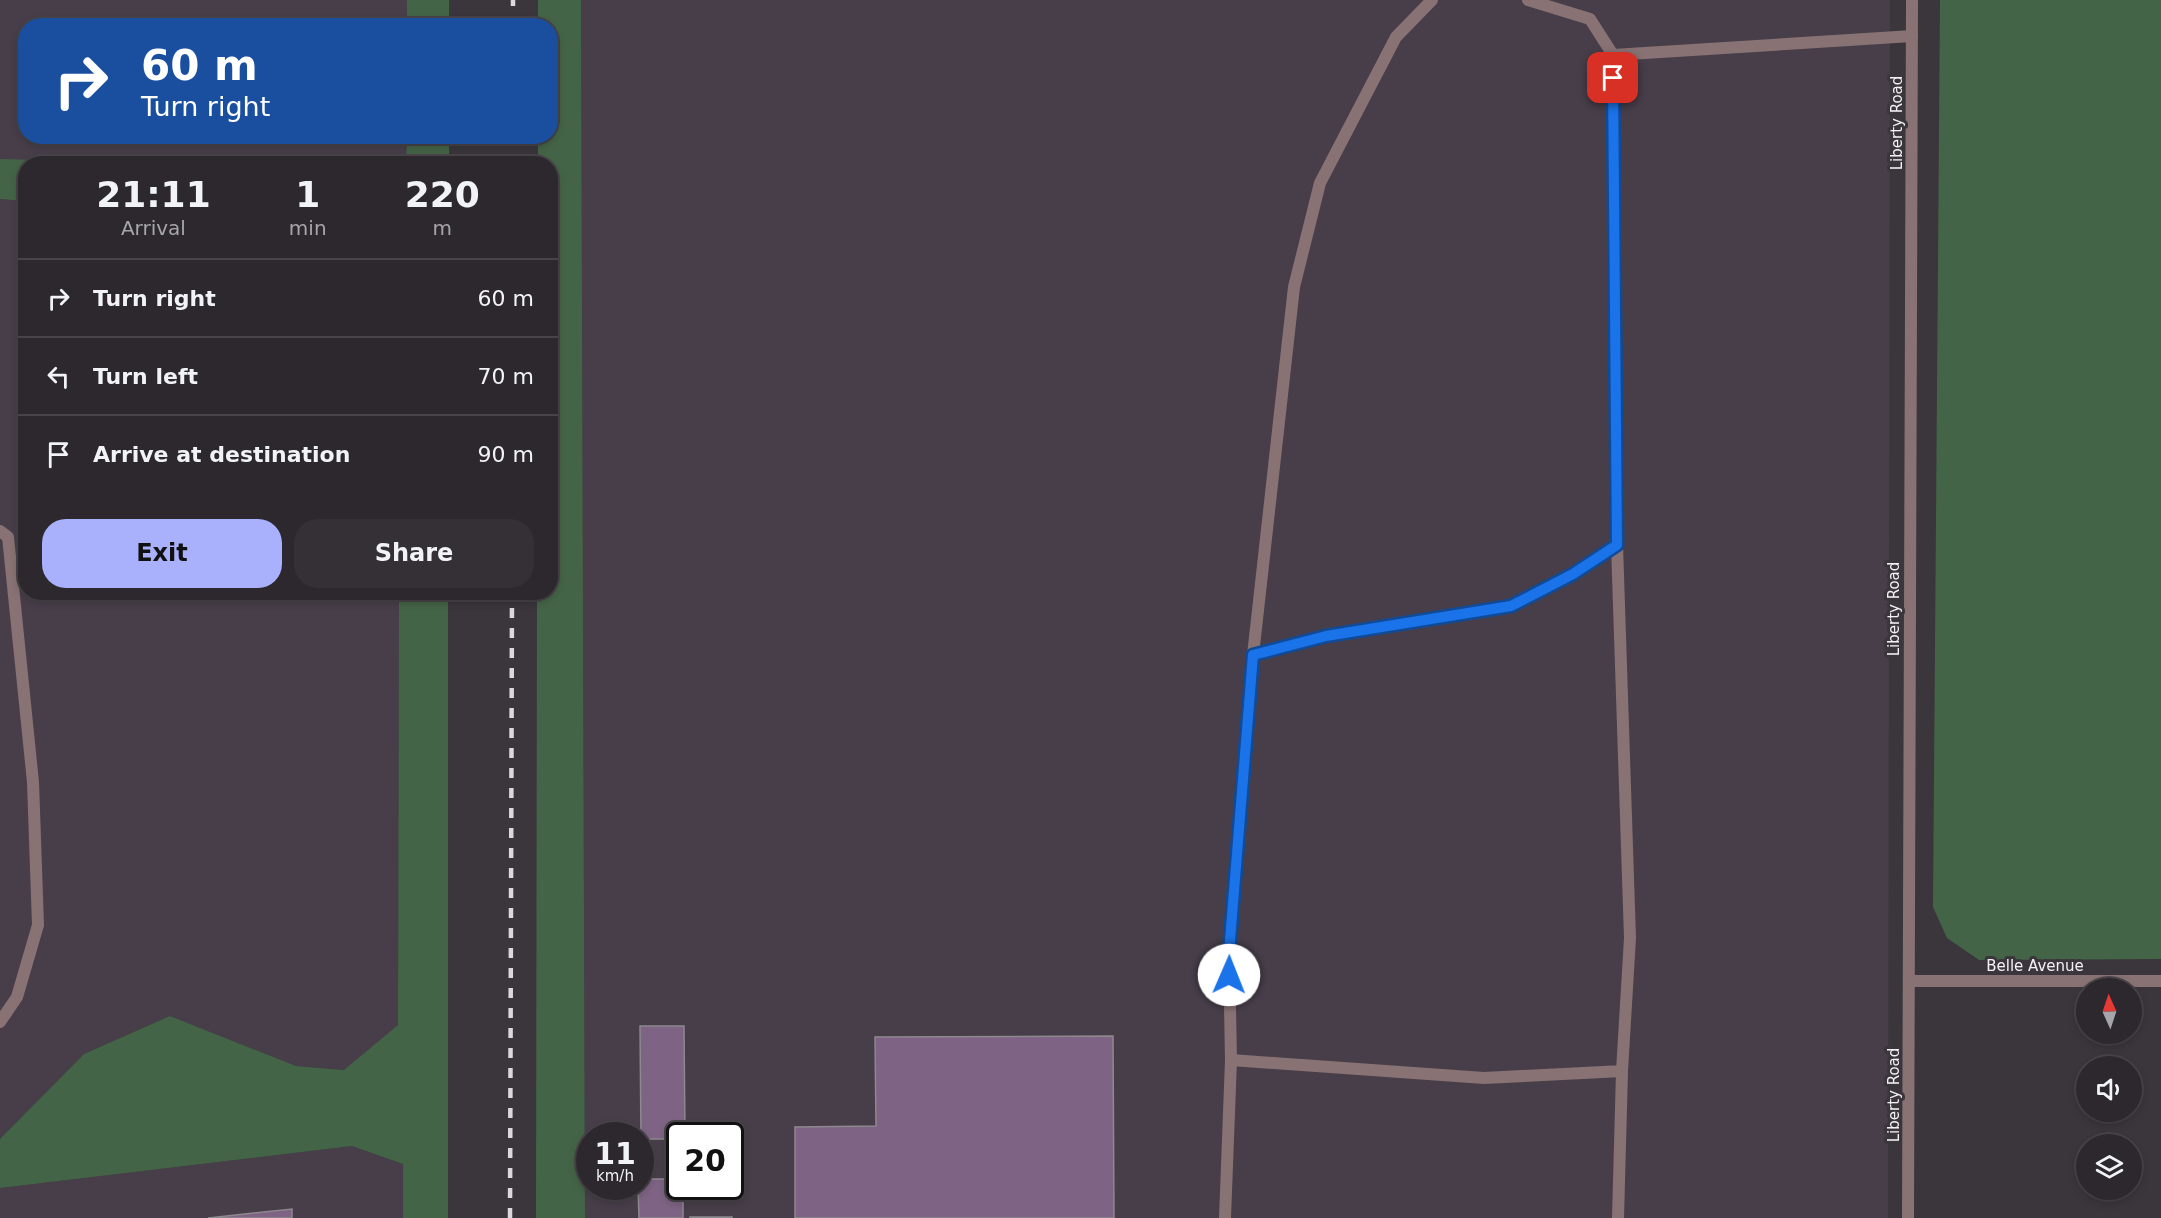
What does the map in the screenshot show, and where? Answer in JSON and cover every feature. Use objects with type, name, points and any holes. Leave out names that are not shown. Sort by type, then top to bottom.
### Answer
[{"type":"street","points":[[1225,1218],[1231,1060],[1229,953],[1253,655],[1294,287],[1320,183],[1396,37],[1432,0]]},
{"type":"street","points":[[1528,0],[1590,19],[1613,55],[1617,545],[1630,938],[1622,1071],[1618,1218]]},
{"type":"street","name":"Liberty Road","points":[[1908,1218],[1912,0]]},
{"type":"street","points":[[1613,55],[1912,36]]},
{"type":"street","points":[[0,531],[8,537],[33,782],[38,925],[17,997],[0,1022]]},
{"type":"street","points":[[1253,655],[1326,636],[1511,606],[1573,574],[1617,545]]},
{"type":"street","name":"Belle Avenue","points":[[1909,981],[2161,981]]},
{"type":"street","points":[[1231,1060],[1484,1078],[1622,1071]]},
{"type":"shaded area","points":[[0,0],[407,0],[407,18],[18,18],[18,144],[407,144],[406,156],[18,156],[18,159],[0,159]]},
{"type":"shaded area","points":[[581,0],[1890,0],[1888,1218],[585,1218],[585,1200],[654,1200],[654,1122],[585,1122]]},
{"type":"shaded area","points":[[0,199],[18,200],[18,600],[399,600],[398,1025],[345,1070],[296,1066],[170,1016],[84,1054],[0,1139]]},
{"type":"shaded area","points":[[352,1146],[403,1164],[403,1218],[0,1218],[0,1188]]},
{"type":"green space","points":[[407,0],[449,0],[449,18],[407,18]]},
{"type":"green space","points":[[538,0],[581,0],[585,1122],[576,1122],[576,1200],[585,1200],[585,1218],[536,1218],[537,600],[558,600],[558,156],[538,156],[538,144],[558,144],[558,18],[538,18]]},
{"type":"green space","points":[[1940,0],[2161,0],[2161,959],[1979,960],[1947,938],[1933,907]]},
{"type":"green space","points":[[407,144],[449,144],[449,156],[406,156]]},
{"type":"green space","points":[[0,159],[18,159],[18,200],[0,199]]},
{"type":"green space","points":[[399,600],[448,600],[448,1218],[403,1218],[403,1164],[352,1146],[0,1188],[0,1139],[84,1054],[170,1016],[296,1066],[344,1070],[398,1025]]},
{"type":"building","points":[[640,1026],[684,1026],[685,1122],[666,1122],[666,1139],[654,1139],[654,1122],[641,1122]]},
{"type":"building","points":[[1113,1036],[1114,1218],[795,1218],[795,1127],[876,1126],[875,1037]]},
{"type":"building","points":[[654,1179],[666,1179],[666,1200],[683,1200],[683,1218],[639,1218],[638,1200],[654,1200]]},
{"type":"building","points":[[292,1209],[292,1218],[208,1218]]},
{"type":"building","points":[[732,1217],[732,1218],[690,1218]]},
{"type":"railway","points":[[513,0],[513,18]]},
{"type":"railway","points":[[513,144],[513,156]]},
{"type":"railway","points":[[510,1218],[512,600]]},
{"type":"route","points":[[1229,975],[1253,655],[1326,636],[1511,606],[1573,574],[1617,545],[1613,78]]}]
